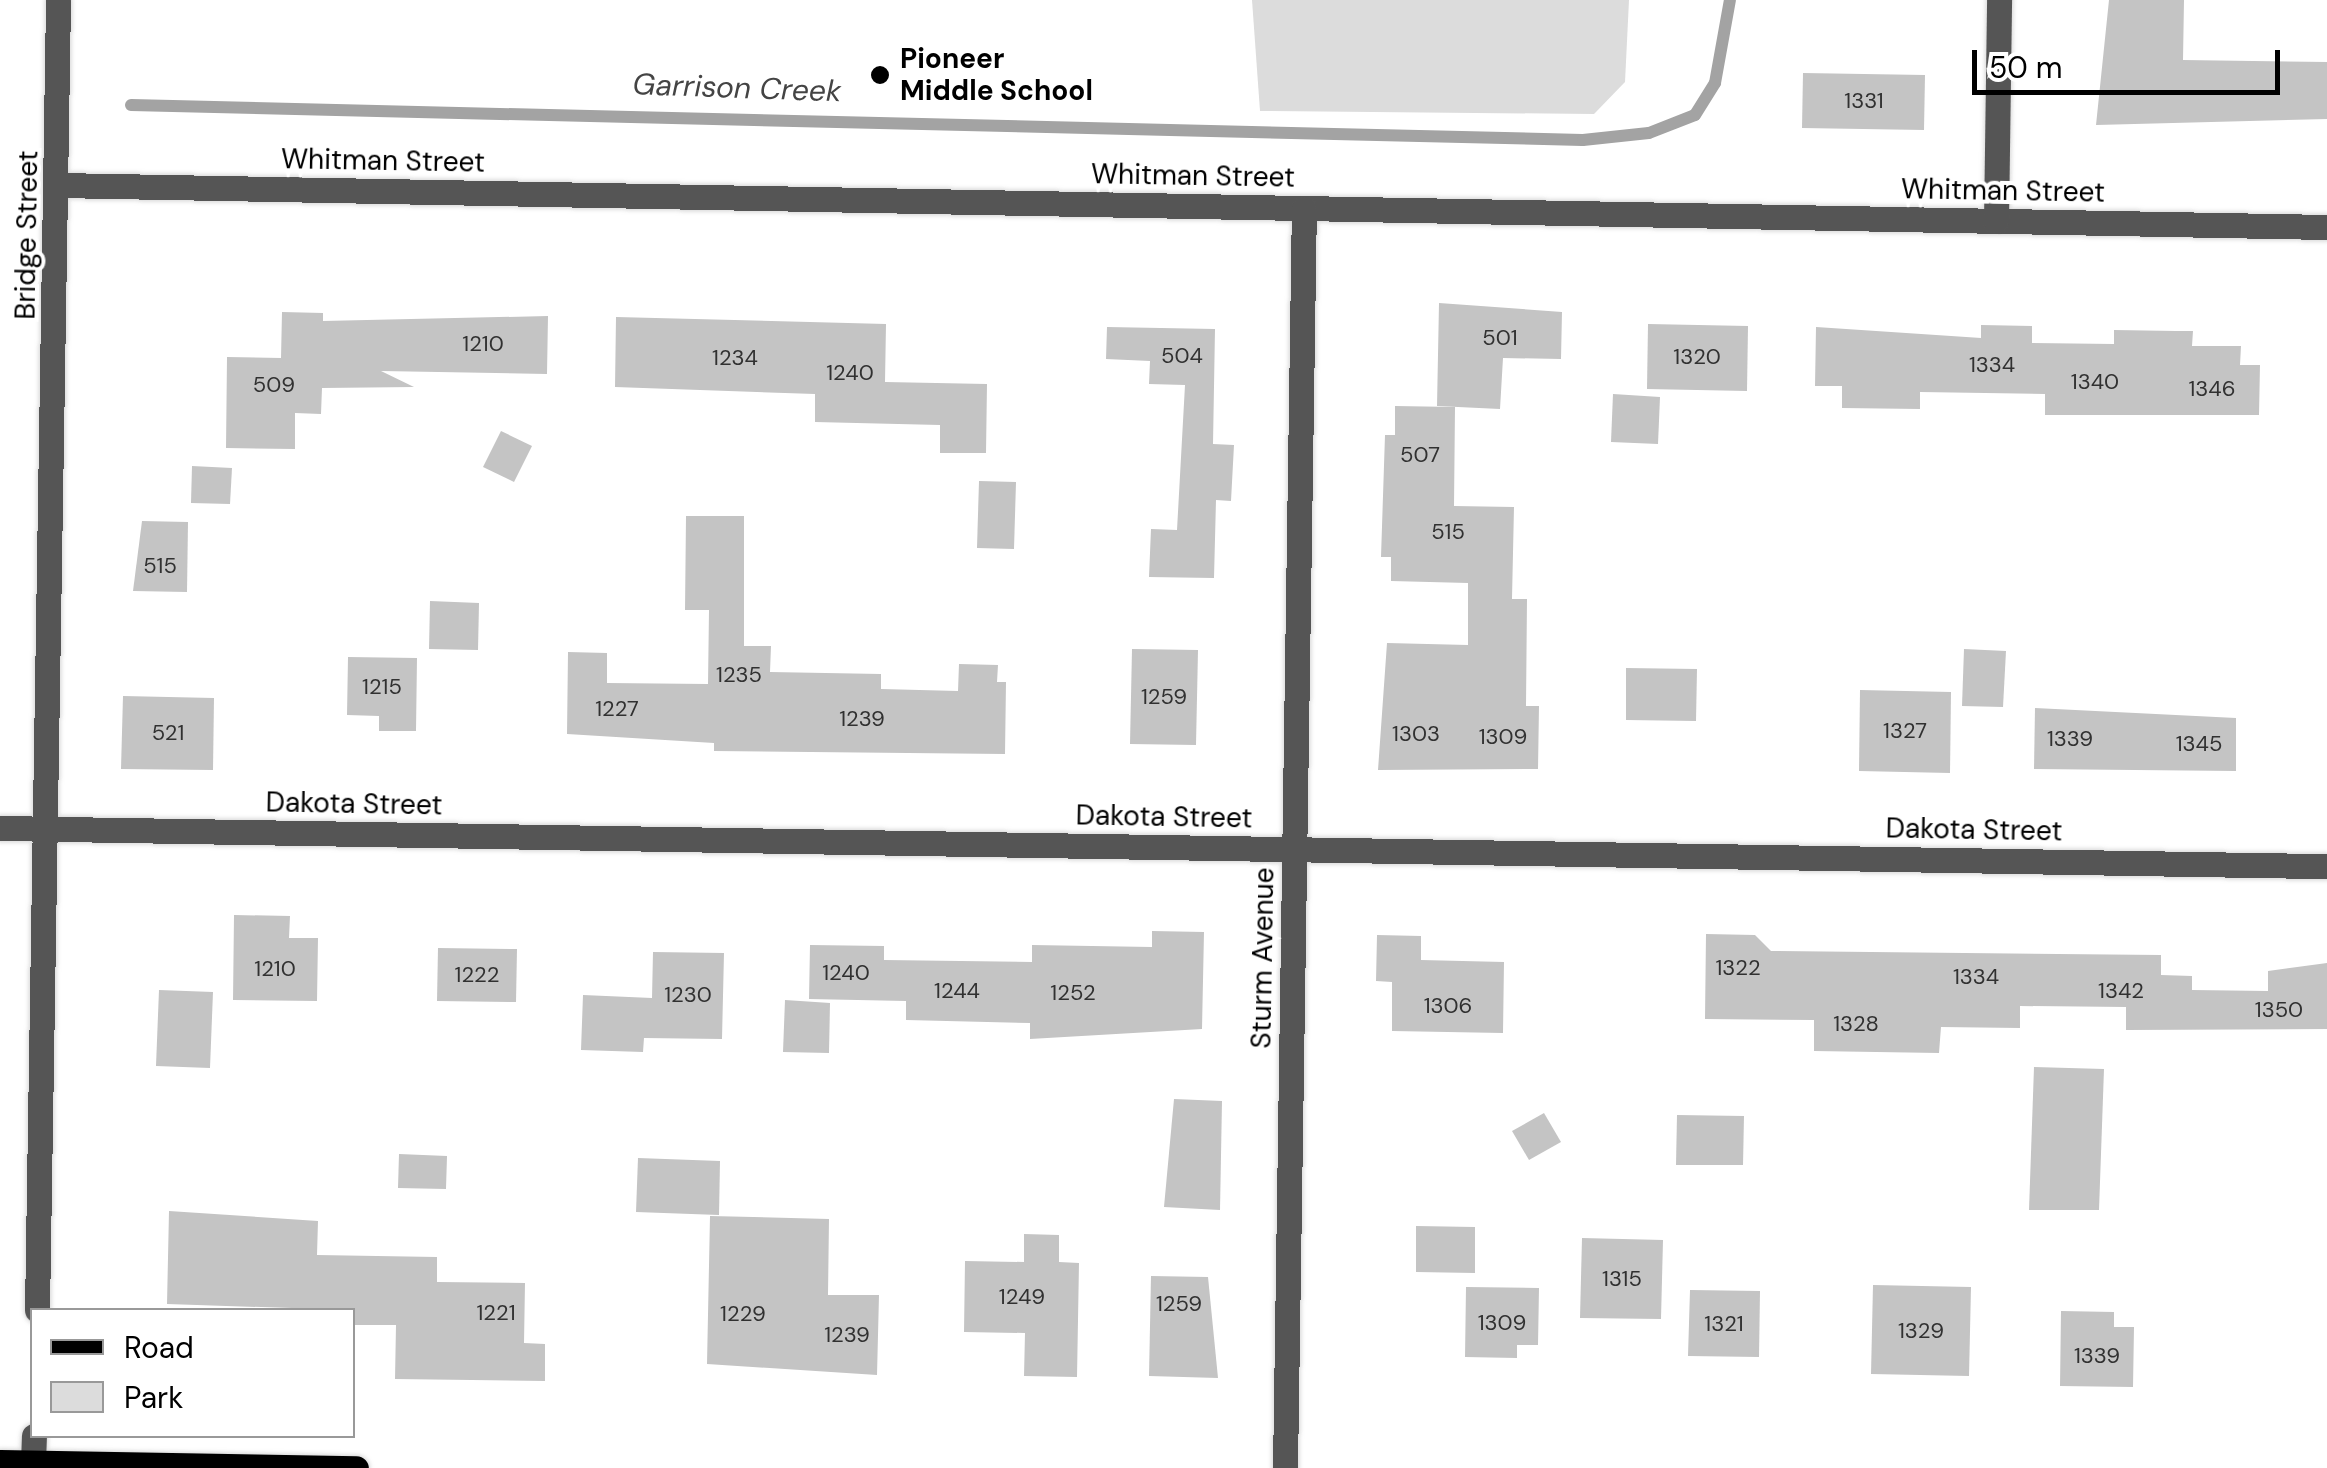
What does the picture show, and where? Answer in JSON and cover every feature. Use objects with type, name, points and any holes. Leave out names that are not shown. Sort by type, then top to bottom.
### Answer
[{"type":"main road","points":[[0,1462],[356,1468]]},
{"type":"street","name":"Bridge Street","points":[[37,1308],[48,829],[58,0]]},
{"type":"street","points":[[1996,221],[1999,0]]},
{"type":"street","name":"Whitman Street","points":[[58,185],[2327,227]]},
{"type":"street","name":"Sturm Avenue","points":[[1285,1468],[1304,208]]},
{"type":"street","name":"Dakota Street","points":[[0,828],[2327,866]]},
{"type":"street","points":[[34,1438],[34,1463]]},
{"type":"green space","points":[[1252,0],[1629,0],[1625,82],[1594,114],[1260,111]]},
{"type":"building","points":[[2109,0],[2184,0],[2183,60],[2327,62],[2327,119],[2096,125]]},
{"type":"building","points":[[1803,73],[1925,75],[1924,130],[1802,128]]},
{"type":"building","points":[[1439,303],[1562,312],[1561,359],[1503,358],[1500,409],[1437,406]]},
{"type":"building","points":[[282,312],[323,313],[323,321],[548,316],[547,374],[381,371],[414,387],[322,388],[321,414],[295,413],[295,449],[226,448],[227,357],[281,358]]},
{"type":"building","points":[[616,317],[886,324],[885,382],[987,384],[986,453],[940,453],[940,425],[815,422],[815,394],[615,387]]},
{"type":"building","points":[[1648,324],[1748,326],[1747,391],[1647,389]]},
{"type":"building","points":[[1981,325],[2032,326],[2032,343],[2114,344],[2114,330],[2193,331],[2192,346],[2241,346],[2240,365],[2260,365],[2259,415],[2045,415],[2045,394],[1920,392],[1920,409],[1842,408],[1842,386],[1815,386],[1816,327],[1981,338]]},
{"type":"building","points":[[1107,327],[1215,329],[1213,444],[1234,445],[1231,501],[1216,500],[1214,578],[1149,577],[1151,529],[1177,530],[1185,385],[1149,384],[1150,361],[1106,359]]},
{"type":"building","points":[[1613,394],[1660,397],[1658,444],[1611,442]]},
{"type":"building","points":[[1395,406],[1455,407],[1454,506],[1514,507],[1512,599],[1527,599],[1526,706],[1539,706],[1538,769],[1378,770],[1387,643],[1468,645],[1468,583],[1391,581],[1391,557],[1381,557],[1385,435],[1395,435]]},
{"type":"building","points":[[501,431],[532,446],[514,482],[483,467]]},
{"type":"building","points":[[192,466],[232,468],[230,504],[191,503]]},
{"type":"building","points":[[979,481],[1016,482],[1014,549],[977,548]]},
{"type":"building","points":[[686,516],[744,516],[744,646],[771,646],[770,672],[881,674],[881,689],[958,691],[959,664],[998,665],[997,682],[1006,682],[1005,754],[714,751],[714,743],[567,734],[568,652],[607,653],[607,683],[708,684],[709,610],[685,610]]},
{"type":"building","points":[[142,521],[188,522],[187,592],[133,591]]},
{"type":"building","points":[[430,601],[479,603],[478,650],[429,649]]},
{"type":"building","points":[[1132,649],[1198,650],[1196,745],[1130,744]]},
{"type":"building","points":[[1964,649],[2006,651],[2003,707],[1962,706]]},
{"type":"building","points":[[348,657],[417,658],[416,731],[379,731],[379,716],[347,715]]},
{"type":"building","points":[[1626,668],[1697,669],[1696,721],[1626,720]]},
{"type":"building","points":[[1860,690],[1951,692],[1950,773],[1859,771]]},
{"type":"building","points":[[123,696],[214,698],[213,770],[121,769]]},
{"type":"building","points":[[2035,708],[2236,718],[2236,771],[2034,769]]},
{"type":"building","points":[[234,915],[290,916],[289,938],[318,938],[317,1001],[233,1000]]},
{"type":"building","points":[[1152,931],[1204,932],[1202,1029],[1030,1039],[1030,1023],[906,1020],[906,1001],[809,999],[810,945],[884,946],[884,960],[1032,962],[1032,945],[1152,947]]},
{"type":"building","points":[[1706,934],[1755,935],[1771,951],[2161,955],[2161,975],[2192,976],[2192,990],[2268,991],[2268,971],[2327,963],[2327,1029],[2126,1030],[2126,1007],[2020,1006],[2020,1028],[1941,1027],[1939,1053],[1814,1051],[1814,1020],[1705,1019]]},
{"type":"building","points":[[1377,935],[1421,936],[1421,960],[1504,962],[1503,1033],[1392,1031],[1392,982],[1376,981]]},
{"type":"building","points":[[438,948],[517,949],[516,1002],[437,1001]]},
{"type":"building","points":[[653,952],[724,953],[722,1039],[644,1038],[643,1052],[581,1050],[583,995],[652,998]]},
{"type":"building","points":[[159,990],[213,992],[210,1068],[156,1066]]},
{"type":"building","points":[[785,1000],[830,1003],[829,1053],[783,1052]]},
{"type":"building","points":[[2034,1067],[2104,1069],[2099,1210],[2029,1210]]},
{"type":"building","points":[[1174,1099],[1222,1101],[1220,1210],[1164,1207]]},
{"type":"building","points":[[1544,1113],[1561,1142],[1529,1160],[1512,1131]]},
{"type":"building","points":[[1677,1115],[1744,1116],[1743,1165],[1676,1165]]},
{"type":"building","points":[[399,1154],[447,1156],[446,1189],[398,1188]]},
{"type":"building","points":[[638,1158],[720,1161],[719,1215],[636,1212]]},
{"type":"building","points":[[169,1211],[318,1221],[317,1255],[437,1257],[437,1282],[525,1283],[524,1343],[545,1344],[545,1381],[395,1379],[396,1325],[355,1325],[355,1308],[167,1304]]},
{"type":"building","points":[[710,1216],[829,1219],[828,1295],[879,1295],[877,1375],[707,1364]]},
{"type":"building","points":[[1416,1226],[1475,1227],[1475,1273],[1416,1272]]},
{"type":"building","points":[[1024,1234],[1059,1235],[1059,1262],[1079,1263],[1077,1377],[1024,1376],[1025,1333],[964,1332],[965,1261],[1024,1262]]},
{"type":"building","points":[[1582,1238],[1663,1240],[1661,1319],[1580,1318]]},
{"type":"building","points":[[1151,1276],[1208,1277],[1218,1378],[1149,1376]]},
{"type":"building","points":[[1873,1285],[1971,1287],[1969,1376],[1871,1374]]},
{"type":"building","points":[[1466,1287],[1539,1288],[1538,1345],[1517,1345],[1517,1358],[1465,1357]]},
{"type":"building","points":[[1690,1290],[1760,1291],[1759,1357],[1688,1356]]},
{"type":"building","points":[[2061,1311],[2114,1312],[2114,1327],[2134,1327],[2133,1387],[2060,1386]]},
{"type":"waterway","name":"Garrison Creek","points":[[131,105],[1583,140],[1649,133],[1695,115],[1715,83],[1730,0]]},
{"type":"place","name":"Pioneer Middle School","points":[[880,75]]}]
